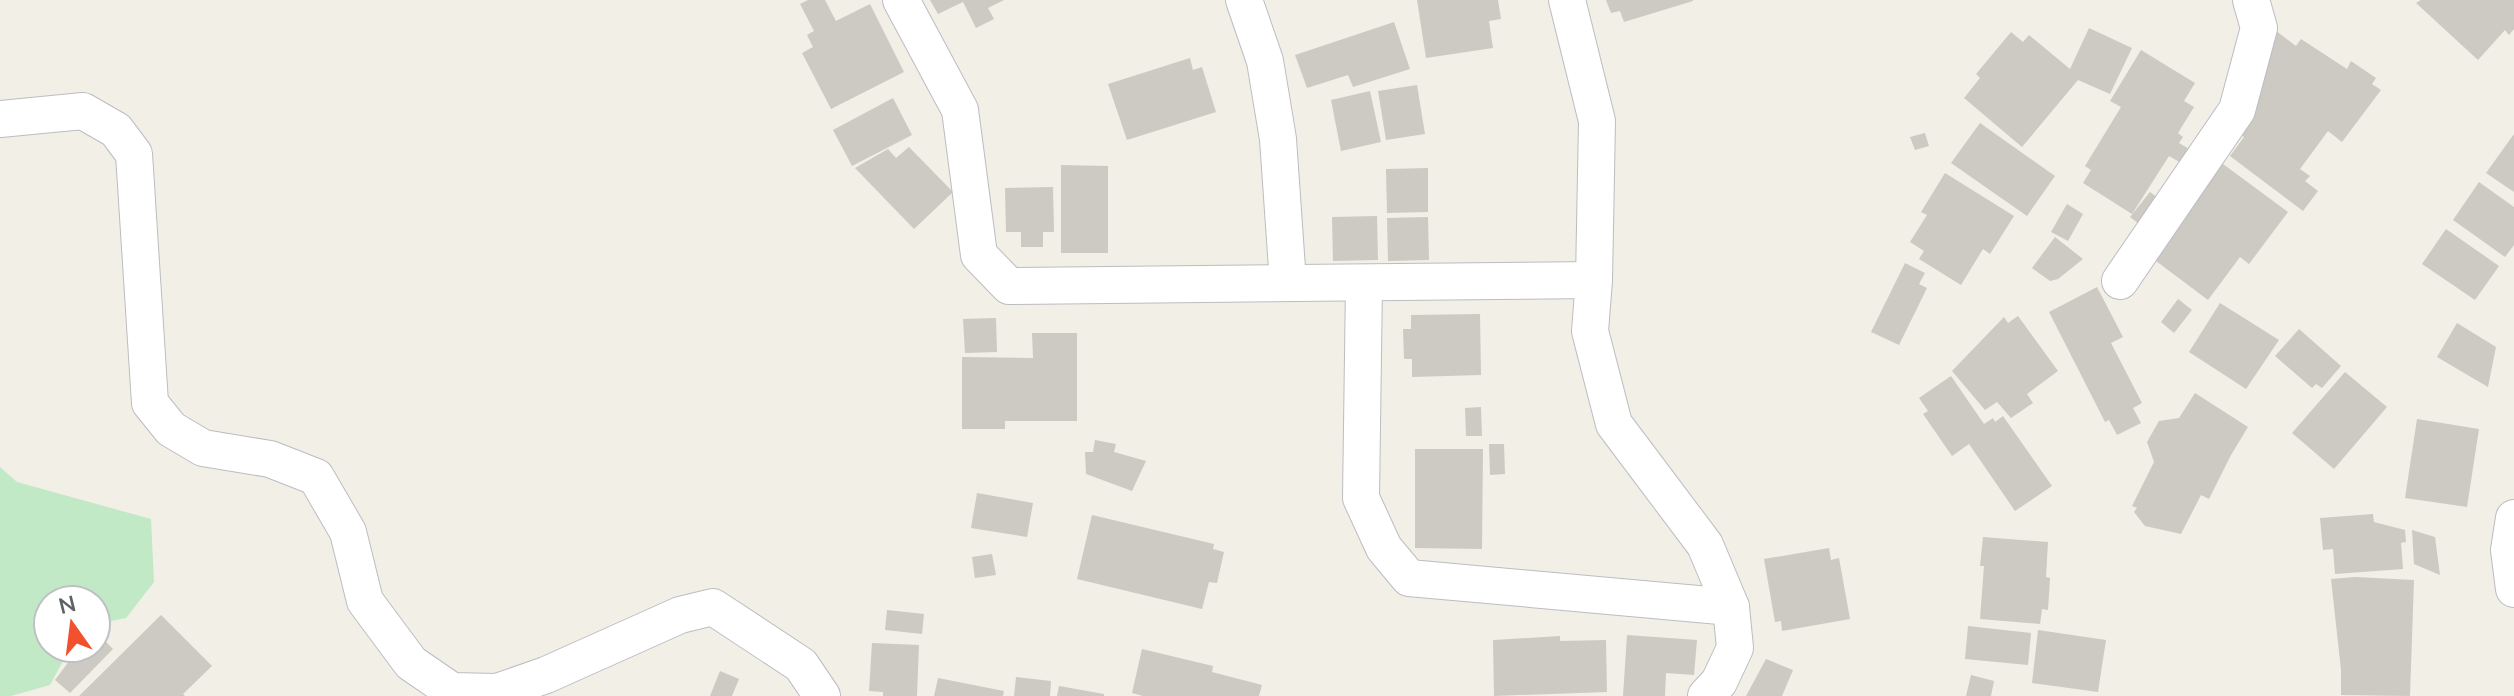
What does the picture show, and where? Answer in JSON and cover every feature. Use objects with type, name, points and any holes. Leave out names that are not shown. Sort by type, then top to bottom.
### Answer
[{"type":"street","points":[[901,0],[960,110],[979,255],[1009,286],[1594,280]]},
{"type":"street","points":[[1244,0],[1265,61],[1278,139],[1288,283]]},
{"type":"street","points":[[1567,0],[1597,121],[1590,331],[1614,424],[1705,545],[1731,607],[1735,648],[1719,682],[1706,696]]},
{"type":"street","points":[[2120,281],[2237,110],[2259,28],[2251,0]]},
{"type":"street","points":[[0,119],[83,111],[116,130],[134,154],[150,403],[171,429],[203,448],[270,459],[316,477],[348,532],[365,601],[411,663],[452,691],[497,692],[546,675],[680,615],[713,607],[801,665],[822,696]]},
{"type":"street","points":[[1364,283],[1361,498],[1384,548],[1409,578],[1731,607]]},
{"type":"street","points":[[2514,518],[2509,550],[2514,589]]},
{"type":"green space","points":[[0,467],[17,482],[151,519],[154,582],[126,618],[112,621],[112,584],[32,584],[32,664],[61,664],[50,685],[0,696]]},
{"type":"building","points":[[808,0],[825,0],[836,21],[870,4],[904,72],[831,109],[802,53],[813,47],[807,35],[814,31],[800,4]]},
{"type":"building","points":[[930,0],[1004,0],[988,8],[994,19],[976,28],[963,2],[938,14]]},
{"type":"building","points":[[1417,0],[1498,0],[1501,19],[1489,21],[1493,48],[1426,58]]},
{"type":"building","points":[[1606,0],[1693,1],[1624,22],[1620,11],[1611,13]]},
{"type":"building","points":[[2421,0],[2514,0],[2514,29],[2509,35],[2505,30],[2478,60],[2416,3]]},
{"type":"building","points":[[1394,22],[1410,69],[1353,87],[1348,75],[1307,88],[1295,55]]},
{"type":"building","points":[[2089,28],[2132,48],[2110,94],[2078,80],[2022,147],[1964,98],[1980,78],[1976,74],[2011,32],[2023,42],[2029,35],[2070,69]]},
{"type":"building","points":[[2275,30],[2296,46],[2301,39],[2347,69],[2351,61],[2376,78],[2372,84],[2381,90],[2342,142],[2328,131],[2300,169],[2310,176],[2305,181],[2318,191],[2303,211],[2230,156],[2244,137],[2237,132]]},
{"type":"building","points":[[2141,50],[2195,83],[2184,101],[2194,107],[2178,133],[2183,137],[2179,143],[2191,150],[2183,164],[2169,156],[2132,214],[2083,183],[2091,170],[2085,166],[2121,107],[2110,101]]},
{"type":"building","points":[[1190,58],[1193,70],[1202,67],[1216,112],[1127,140],[1108,84]]},
{"type":"building","points":[[1417,85],[1425,134],[1386,140],[1378,91]]},
{"type":"building","points":[[1370,91],[1381,142],[1341,151],[1331,100]]},
{"type":"building","points":[[893,98],[912,135],[852,166],[833,130]]},
{"type":"building","points":[[1980,123],[2055,176],[2027,216],[1951,163]]},
{"type":"building","points":[[1925,133],[1929,146],[1915,150],[1910,137]]},
{"type":"building","points":[[2514,134],[2514,192],[2486,173]]},
{"type":"building","points":[[909,147],[953,192],[914,229],[855,168],[888,149],[896,158]]},
{"type":"building","points":[[2223,164],[2288,212],[2249,264],[2240,257],[2208,300],[2152,258]]},
{"type":"building","points":[[1061,165],[1108,166],[1108,253],[1061,253]]},
{"type":"building","points":[[1428,168],[1428,212],[1387,213],[1386,169]]},
{"type":"building","points":[[1945,173],[2014,216],[1990,254],[1983,249],[1961,285],[1919,259],[1924,251],[1910,242],[1927,215],[1921,212]]},
{"type":"building","points":[[2479,182],[2514,207],[2514,245],[2505,257],[2453,220]]},
{"type":"building","points":[[1053,187],[1054,232],[1043,232],[1043,247],[1021,247],[1021,232],[1006,232],[1005,188]]},
{"type":"building","points":[[2150,192],[2167,205],[2147,230],[2130,217]]},
{"type":"building","points":[[2067,204],[2083,214],[2068,241],[2051,232]]},
{"type":"building","points":[[1377,216],[1378,260],[1333,261],[1332,217]]},
{"type":"building","points":[[1428,217],[1429,260],[1388,261],[1387,218]]},
{"type":"building","points":[[2446,229],[2499,266],[2475,300],[2422,264]]},
{"type":"building","points":[[2055,237],[2083,259],[2058,279],[2050,281],[2032,268]]},
{"type":"building","points":[[1905,263],[1925,273],[1919,284],[1927,288],[1899,345],[1871,332]]},
{"type":"building","points":[[2097,287],[2123,337],[2111,343],[2142,403],[2133,408],[2141,423],[2117,435],[2109,420],[2105,422],[2049,312]]},
{"type":"building","points":[[2178,299],[2192,310],[2174,333],[2161,322]]},
{"type":"building","points":[[2220,303],[2279,340],[2246,389],[2189,352]]},
{"type":"building","points":[[1480,314],[1481,375],[1412,377],[1412,359],[1404,359],[1403,329],[1411,329],[1411,315]]},
{"type":"building","points":[[2018,316],[2058,371],[2027,394],[2033,403],[2011,418],[1997,402],[1985,410],[1952,371],[2004,317],[2008,323]]},
{"type":"building","points":[[996,318],[997,352],[965,353],[963,319]]},
{"type":"building","points":[[2457,323],[2496,347],[2488,387],[2437,357]]},
{"type":"building","points":[[2299,329],[2341,366],[2322,388],[2316,384],[2312,388],[2275,356]]},
{"type":"building","points":[[1032,333],[1077,333],[1077,421],[1005,421],[1005,429],[962,429],[962,357],[1033,358]]},
{"type":"building","points":[[2345,372],[2387,407],[2334,469],[2292,433]]},
{"type":"building","points":[[1951,376],[1984,424],[1993,418],[1995,422],[2003,416],[2052,486],[2015,511],[1969,444],[1952,456],[1923,414],[1928,411],[1919,398]]},
{"type":"building","points":[[2195,393],[2248,427],[2209,499],[2201,495],[2181,534],[2145,526],[2134,512],[2137,508],[2132,506],[2154,462],[2147,442],[2159,421],[2179,418]]},
{"type":"building","points":[[1481,407],[1482,436],[1466,436],[1465,408]]},
{"type":"building","points":[[2417,419],[2479,429],[2467,507],[2405,498]]},
{"type":"building","points":[[1095,440],[1116,444],[1114,452],[1146,461],[1132,491],[1086,474],[1085,452],[1093,452]]},
{"type":"building","points":[[1489,444],[1504,444],[1505,474],[1490,475]]},
{"type":"building","points":[[1415,449],[1483,449],[1482,549],[1415,548]]},
{"type":"building","points":[[977,493],[1033,503],[1027,537],[971,528]]},
{"type":"building","points":[[2373,514],[2374,522],[2405,530],[2406,542],[2401,543],[2403,569],[2335,574],[2333,549],[2323,550],[2320,518]]},
{"type":"building","points":[[1092,515],[1214,544],[1213,549],[1224,552],[1217,583],[1209,582],[1202,609],[1077,579]]},
{"type":"building","points":[[2412,530],[2435,537],[2440,575],[2414,564]]},
{"type":"building","points":[[1983,537],[2048,542],[2048,610],[2042,609],[2040,624],[1980,619]]},
{"type":"building","points":[[1829,548],[1831,560],[1839,558],[1850,619],[1782,631],[1781,621],[1775,622],[1764,559]]},
{"type":"building","points":[[992,554],[996,575],[975,578],[972,557]]},
{"type":"building","points":[[2331,579],[2414,580],[2410,696],[2341,695]]},
{"type":"building","points":[[887,610],[924,614],[922,634],[885,630]]},
{"type":"building","points":[[161,615],[212,666],[183,694],[185,696],[79,696]]},
{"type":"building","points":[[1968,626],[2031,633],[2028,665],[1965,659]]},
{"type":"building","points":[[2038,630],[2106,640],[2098,692],[2032,683]]},
{"type":"building","points":[[1627,635],[1697,640],[1694,675],[1666,673],[1665,696],[1623,696]]},
{"type":"building","points":[[1560,636],[1560,641],[1606,640],[1607,692],[1494,696],[1493,640]]},
{"type":"building","points":[[872,643],[919,645],[917,696],[883,696],[883,692],[869,691]]},
{"type":"building","points":[[1142,649],[1213,666],[1212,672],[1262,685],[1259,696],[1143,696],[1132,693]]},
{"type":"building","points":[[1766,659],[1793,670],[1782,696],[1746,696]]},
{"type":"building","points":[[67,664],[98,664],[70,693],[55,680]]},
{"type":"building","points":[[720,671],[739,679],[732,696],[710,696]]},
{"type":"building","points":[[1971,675],[1994,681],[1991,696],[1966,696]]},
{"type":"building","points":[[1016,677],[1051,681],[1050,696],[1014,696]]},
{"type":"building","points":[[938,678],[1004,691],[1003,696],[934,696]]},
{"type":"building","points":[[1059,686],[1104,694],[1104,696],[1057,696]]}]
